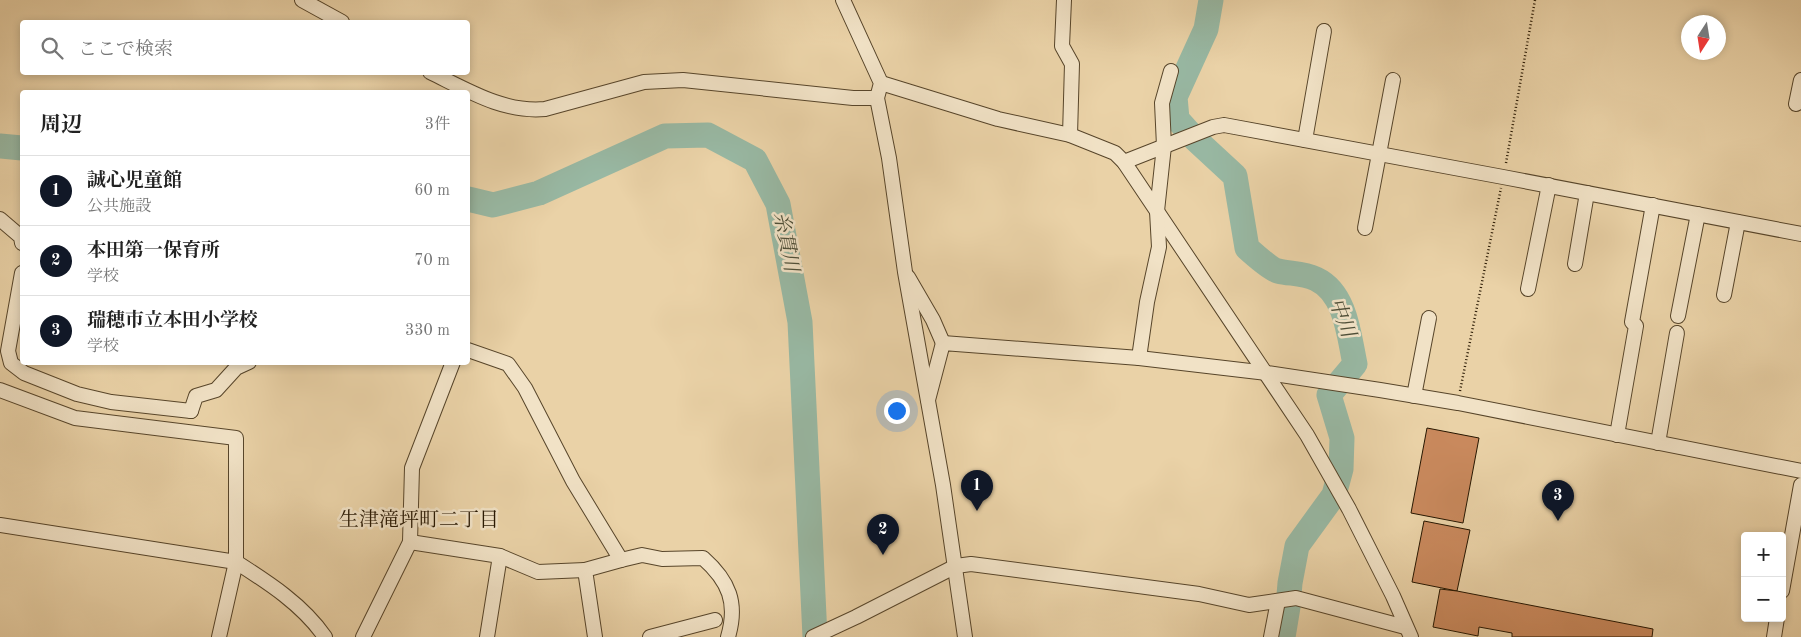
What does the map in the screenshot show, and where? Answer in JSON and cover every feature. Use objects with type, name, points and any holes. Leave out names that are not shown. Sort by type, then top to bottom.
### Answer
[{"type":"street","points":[[302,0],[338,20]]},
{"type":"street","points":[[843,0],[881,83],[877,98],[889,158],[905,272],[956,566],[965,637]]},
{"type":"street","points":[[1064,0],[1062,46],[1072,64],[1070,135]]},
{"type":"street","points":[[1305,140],[1324,31]]},
{"type":"street","points":[[1140,358],[1147,302],[1159,248],[1157,212],[1164,146],[1162,103],[1171,71]]},
{"type":"street","points":[[436,75],[468,90]]},
{"type":"street","points":[[470,91],[509,107],[529,110],[545,109],[644,82],[683,80],[853,98],[877,98]]},
{"type":"street","points":[[1365,228],[1393,80]]},
{"type":"street","points":[[1796,104],[1801,80]]},
{"type":"street","points":[[881,83],[998,119],[1070,135],[1115,153],[1124,162],[1308,435],[1349,509],[1393,596],[1406,633]]},
{"type":"street","points":[[1124,162],[1213,127],[1224,126],[1801,234]]},
{"type":"street","points":[[1528,289],[1549,186]]},
{"type":"street","points":[[1575,264],[1587,193]]},
{"type":"street","points":[[1617,435],[1636,326],[1632,322],[1653,205]]},
{"type":"street","points":[[1678,316],[1698,214]]},
{"type":"street","points":[[0,219],[20,237]]},
{"type":"street","points":[[1724,295],[1738,222]]},
{"type":"street","points":[[905,272],[925,304],[943,343],[928,400]]},
{"type":"street","points":[[20,284],[8,351],[11,363],[24,373],[77,394],[111,402],[191,411]]},
{"type":"street","points":[[1414,396],[1430,318]]},
{"type":"street","points":[[1658,443],[1677,333]]},
{"type":"street","points":[[943,343],[1140,358],[1267,373],[1458,403],[1801,470]]},
{"type":"street","points":[[470,351],[508,364],[525,388],[573,482],[620,560]]},
{"type":"street","points":[[191,411],[196,396],[216,390],[236,368],[242,365]]},
{"type":"street","points":[[363,637],[410,542],[412,468],[452,365]]},
{"type":"street","points":[[0,390],[75,418],[236,438],[236,562],[219,637]]},
{"type":"street","points":[[140,427],[191,411]]},
{"type":"street","points":[[1785,577],[1801,485]]},
{"type":"street","points":[[0,525],[236,562],[270,584],[314,621],[325,637]]},
{"type":"street","points":[[410,542],[500,556],[538,572],[585,570],[642,555],[662,559],[703,558],[714,568],[726,584],[733,610],[728,637]]},
{"type":"street","points":[[491,636],[500,556]]},
{"type":"street","points":[[813,637],[956,566],[971,564],[1199,594],[1249,604],[1296,598],[1406,633]]},
{"type":"street","points":[[585,570],[595,637]]},
{"type":"street","points":[[1271,637],[1278,601]]},
{"type":"street","points":[[650,637],[715,620]]},
{"type":"street","points":[[1774,637],[1776,622]]},
{"type":"path","points":[[1458,403],[1503,177],[1535,0]]},
{"type":"building","points":[[1427,428],[1479,438],[1463,523],[1411,513]]},
{"type":"building","points":[[1424,521],[1470,530],[1457,591],[1412,582]]},
{"type":"building","points":[[1440,589],[1653,629],[1652,637],[1512,637],[1512,633],[1479,627],[1478,636],[1433,627]]},
{"type":"waterway","name":"中川","points":[[1211,0],[1206,29],[1175,97],[1177,119],[1195,139],[1235,176],[1247,248],[1275,270],[1316,279],[1334,294],[1348,328],[1355,364],[1329,395],[1342,438],[1341,469],[1334,495],[1297,546],[1283,637]]},
{"type":"waterway","name":"糸貫川","points":[[470,199],[493,205],[539,193],[665,136],[708,135],[755,160],[778,204],[800,322],[815,637]]},
{"type":"waterway","name":"糸貫川","points":[[0,146],[20,148]]},
{"type":"place","name":"誠心児童館","points":[[977,511]]},
{"type":"place","name":"瑞穂市立本田小学校","points":[[1558,521]]},
{"type":"place","name":"本田第一保育所","points":[[883,555]]},
{"type":"district","name":"生津滝坪町二丁目","points":[[419,521]]}]
